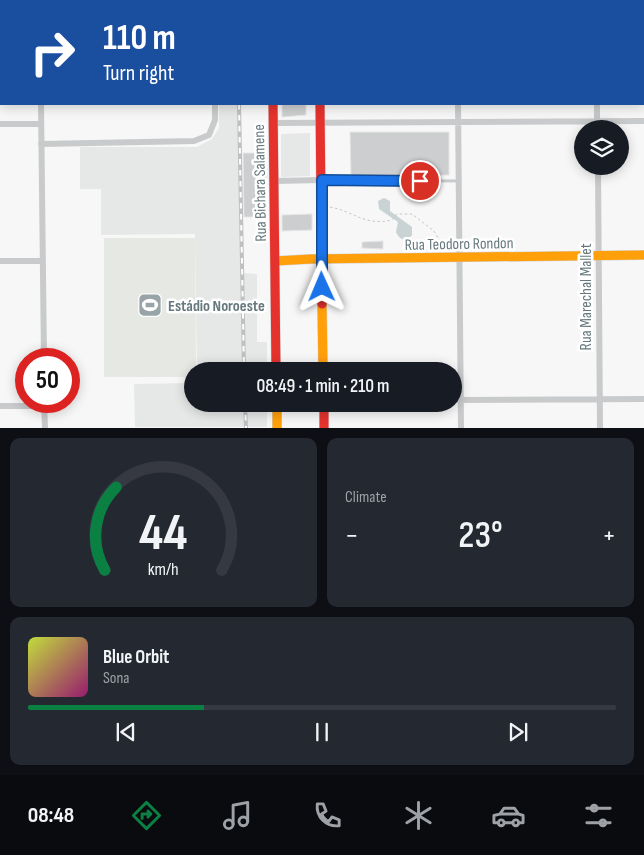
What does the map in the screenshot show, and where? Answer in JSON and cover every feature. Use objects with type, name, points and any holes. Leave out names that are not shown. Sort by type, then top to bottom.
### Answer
[{"type":"main road","name":"Rua Bichara Salamene","points":[[273,105],[276,362]]},
{"type":"main road","points":[[320,105],[323,362]]},
{"type":"main road","name":"Rua Teodoro Rondon","points":[[275,261],[644,255]]},
{"type":"main road","points":[[277,412],[277,428]]},
{"type":"main road","points":[[324,412],[324,428]]},
{"type":"street","points":[[41,105],[44,348]]},
{"type":"street","points":[[42,144],[194,141],[210,134],[215,120],[215,105]]},
{"type":"street","points":[[458,105],[461,362]]},
{"type":"street","points":[[597,105],[597,120]]},
{"type":"street","points":[[629,122],[644,121]]},
{"type":"street","points":[[273,123],[574,125]]},
{"type":"street","points":[[0,124],[41,124]]},
{"type":"street","name":"Rua Marechal Mallet","points":[[598,175],[600,428]]},
{"type":"street","points":[[274,181],[322,180]]},
{"type":"street","points":[[0,261],[42,261]]},
{"type":"street","points":[[462,400],[644,399]]},
{"type":"street","points":[[0,406],[15,405]]},
{"type":"street","points":[[461,412],[461,428]]},
{"type":"street","points":[[45,413],[45,428]]},
{"type":"lane","points":[[322,180],[459,181]]},
{"type":"path","points":[[322,205],[338,208],[362,219],[378,223],[392,220],[397,214],[412,214],[434,231],[441,243]]},
{"type":"shaded area","points":[[219,105],[241,105],[242,273],[257,274],[257,342],[267,342],[267,362],[197,362],[195,234],[101,235],[101,189],[80,189],[80,147],[197,147],[212,139],[219,128]]},
{"type":"shaded area","points":[[310,133],[310,176],[281,177],[281,134]]},
{"type":"shaded area","points":[[384,198],[390,201],[390,211],[412,227],[412,235],[408,239],[404,240],[399,237],[396,232],[398,222],[379,209],[378,201]]},
{"type":"shaded area","name":"Estádio Noroeste","points":[[104,238],[195,238],[196,362],[184,362],[184,377],[104,377]]},
{"type":"shaded area","points":[[184,383],[184,412],[267,412],[267,427],[135,427],[134,384]]},
{"type":"building","points":[[282,105],[306,105],[306,115],[282,117]]},
{"type":"building","points":[[350,132],[449,132],[449,175],[351,176]]},
{"type":"building","points":[[243,153],[259,153],[259,168],[267,168],[267,186],[260,186],[260,217],[244,217]]},
{"type":"building","points":[[312,214],[312,230],[282,231],[282,215]]},
{"type":"building","points":[[383,241],[383,249],[362,248],[362,242]]},
{"type":"railway","points":[[239,105],[244,362]]},
{"type":"railway","points":[[245,412],[246,428]]},
{"type":"traffic: slow","points":[[275,261],[644,255]]},
{"type":"traffic: slow","points":[[322,304],[323,362]]},
{"type":"traffic: slow","points":[[277,412],[277,428]]},
{"type":"traffic: jam","points":[[273,105],[276,362]]},
{"type":"traffic: jam","points":[[320,105],[322,304]]},
{"type":"traffic: jam","points":[[324,412],[324,428]]},
{"type":"place","name":"Estádio Noroeste","points":[[150,305]]},
{"type":"route","points":[[322,287],[322,180],[420,181]]}]
